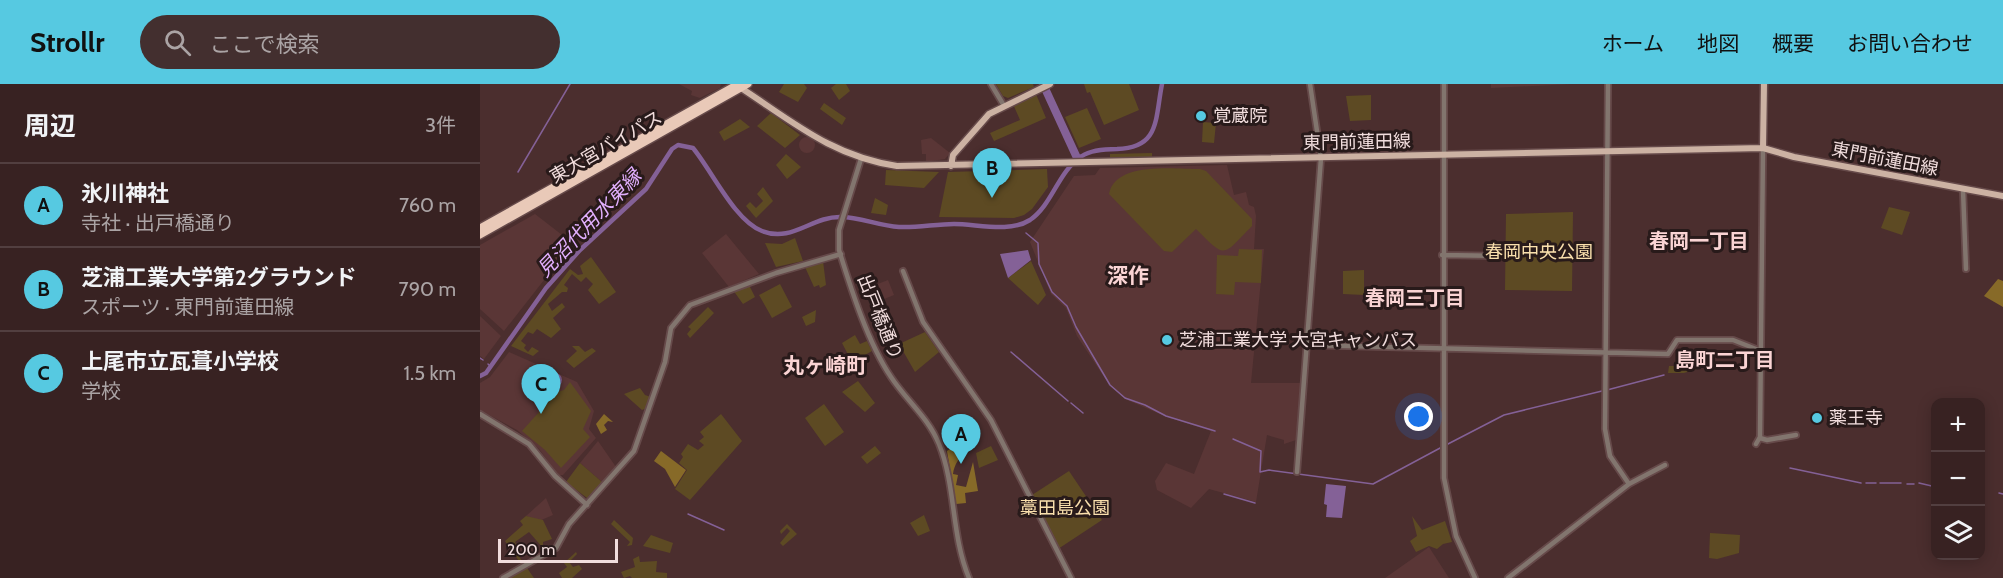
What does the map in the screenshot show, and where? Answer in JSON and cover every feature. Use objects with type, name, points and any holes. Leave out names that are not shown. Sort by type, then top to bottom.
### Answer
[{"type":"highway","name":"東大宮バイパス","points":[[480,228],[740,85]]},
{"type":"highway","name":"東大宮バイパス","points":[[480,235],[740,85]]},
{"type":"main road","points":[[951,166],[952,155],[989,114],[1049,84]]},
{"type":"main road","points":[[1763,148],[1764,84]]},
{"type":"main road","name":"東門前蓮田線","points":[[740,85],[819,140],[861,159],[897,166],[1763,148],[1794,157],[2003,196]]},
{"type":"street","points":[[991,84],[1003,105]]},
{"type":"street","points":[[1297,472],[1321,158],[1310,84]]},
{"type":"street","points":[[1444,84],[1442,451],[1445,493],[1456,536],[1475,578]]},
{"type":"street","points":[[1608,84],[1605,439],[1610,456],[1629,484]]},
{"type":"street","points":[[1756,444],[1760,438],[1763,148]]},
{"type":"street","name":"出戸橋通り","points":[[861,159],[841,223],[838,240],[841,254],[882,362],[923,416],[938,442],[961,556],[969,578]]},
{"type":"street","points":[[1964,190],[1966,269]]},
{"type":"street","points":[[503,578],[556,548],[569,525],[637,447],[665,362],[671,328],[690,305],[776,273],[841,254]]},
{"type":"street","points":[[1442,255],[1503,256]]},
{"type":"street","points":[[903,271],[923,322],[991,420],[1071,578]]},
{"type":"street","points":[[1308,345],[1668,354],[1674,341],[1702,339],[1733,340],[1761,351]]},
{"type":"street","points":[[480,414],[529,444],[555,476],[587,504]]},
{"type":"street","points":[[1760,438],[1767,440],[1796,435]]},
{"type":"street","points":[[1508,578],[1629,484],[1665,465]]},
{"type":"shaded area","points":[[679,84],[721,84],[720,88],[700,98],[691,95],[692,91]]},
{"type":"shaded area","points":[[1491,84],[1573,84],[1491,88]]},
{"type":"shaded area","points":[[807,137],[815,145],[807,153],[799,145]]},
{"type":"shaded area","points":[[931,138],[950,153],[945,159],[926,162],[926,154],[922,154],[921,140]]},
{"type":"shaded area","name":"芝浦工業大学 大宮キャンパス","points":[[1227,165],[1234,195],[1246,192],[1249,205],[1254,207],[1256,216],[1254,249],[1264,249],[1251,383],[1301,383],[1296,440],[1284,444],[1284,440],[1267,435],[1256,502],[1209,489],[1191,508],[1157,490],[1155,481],[1166,463],[1194,474],[1211,431],[1167,417],[1125,399],[1110,386],[1077,336],[1066,308],[1051,294],[1030,242],[1074,176],[1095,175],[1100,168]]},
{"type":"shaded area","points":[[535,214],[575,245],[575,248],[544,280],[504,331],[480,309],[480,245]]},
{"type":"shaded area","points":[[726,234],[759,274],[729,287],[702,253]]},
{"type":"shaded area","points":[[1028,250],[1031,260],[1008,278],[1000,254]]},
{"type":"shaded area","points":[[1998,279],[2003,281],[2003,307],[1984,296]]},
{"type":"shaded area","points":[[888,280],[894,295],[872,304],[865,289]]},
{"type":"shaded area","points":[[480,316],[501,336],[484,359],[480,356]]},
{"type":"shaded area","points":[[509,352],[577,382],[594,411],[589,429],[596,438],[563,475],[558,475],[539,449],[517,430],[480,410],[480,383],[490,377]]},
{"type":"shaded area","points":[[555,373],[560,375],[562,380],[560,385],[555,387],[550,385],[548,380],[550,375]]},
{"type":"shaded area","points":[[604,414],[613,422],[608,421],[604,425],[607,430],[601,434],[596,424]]},
{"type":"shaded area","points":[[963,440],[968,451],[955,467],[953,474],[958,475],[956,485],[966,487],[973,462],[978,491],[965,493],[966,503],[956,504],[947,451]]},
{"type":"shaded area","points":[[598,441],[616,467],[602,482],[580,463]]},
{"type":"shaded area","points":[[661,451],[686,470],[675,487],[665,469],[654,461]]},
{"type":"shaded area","points":[[1326,484],[1346,486],[1342,518],[1326,517],[1327,505],[1324,504]]},
{"type":"shaded area","points":[[546,498],[553,515],[539,521],[526,516]]},
{"type":"shaded area","points":[[1429,547],[1449,578],[1385,578]]},
{"type":"green space","points":[[784,84],[804,84],[807,88],[798,102],[779,92]]},
{"type":"green space","points":[[836,84],[846,84],[850,91],[839,100],[831,88]]},
{"type":"green space","points":[[996,84],[1033,84],[1034,87],[1008,98],[1003,96]]},
{"type":"green space","points":[[1084,84],[1129,84],[1139,110],[1104,125],[1090,92],[1087,93]]},
{"type":"green space","points":[[1036,94],[1046,118],[994,141],[990,133],[1020,120],[1013,104]]},
{"type":"green space","points":[[1371,95],[1371,120],[1350,121],[1346,96]]},
{"type":"green space","points":[[824,103],[846,118],[842,125],[820,109]]},
{"type":"green space","points":[[1087,108],[1101,139],[1079,148],[1065,117]]},
{"type":"green space","points":[[771,113],[800,135],[785,148],[757,126]]},
{"type":"green space","points":[[740,119],[750,127],[724,141],[719,132]]},
{"type":"green space","points":[[1203,122],[1216,123],[1214,143],[1202,142]]},
{"type":"green space","points":[[1152,153],[1152,157],[1110,158],[1110,154]]},
{"type":"green space","points":[[786,154],[801,167],[787,179],[776,165]]},
{"type":"green space","points":[[1162,168],[1206,171],[1252,219],[1252,226],[1235,243],[1224,250],[1219,250],[1196,229],[1172,252],[1164,251],[1109,194],[1114,183],[1122,176],[1134,172]]},
{"type":"green space","points":[[1047,169],[1048,187],[1032,209],[1024,215],[1014,218],[939,217],[948,172]]},
{"type":"green space","points":[[886,170],[939,172],[924,188],[885,185]]},
{"type":"green space","points":[[763,187],[773,201],[756,218],[746,206],[750,202],[756,208],[763,201],[757,194]]},
{"type":"green space","points":[[875,198],[888,205],[886,215],[871,213]]},
{"type":"green space","points":[[1889,207],[1910,212],[1902,235],[1881,228]]},
{"type":"green space","name":"春岡中央公園","points":[[1573,212],[1572,291],[1505,290],[1506,214]]},
{"type":"green space","points":[[795,238],[803,261],[776,267],[765,243],[782,244]]},
{"type":"green space","points":[[1239,249],[1262,250],[1261,283],[1235,282],[1234,295],[1216,294],[1217,255],[1238,256]]},
{"type":"green space","points":[[591,257],[616,292],[599,304],[588,290],[593,284],[586,277],[581,282],[572,274],[564,285],[568,288],[567,292],[562,292],[548,304],[552,311],[562,303],[565,307],[553,318],[561,329],[551,338],[537,329],[533,334],[528,332],[521,341],[526,345],[524,348],[528,352],[532,347],[539,351],[533,356],[511,346],[570,269],[578,275],[583,274],[580,266]]},
{"type":"green space","points":[[823,261],[826,285],[820,288],[819,285],[814,287],[805,267]]},
{"type":"green space","points":[[1031,261],[1046,295],[1038,305],[1008,278]]},
{"type":"green space","points":[[1364,270],[1364,295],[1343,294],[1343,271]]},
{"type":"green space","points":[[780,284],[792,307],[772,318],[759,295]]},
{"type":"green space","points":[[749,285],[755,297],[743,304],[733,290]]},
{"type":"green space","points":[[708,307],[714,313],[690,338],[687,334],[691,329],[688,327]]},
{"type":"green space","points":[[816,310],[815,322],[806,326],[802,317]]},
{"type":"green space","points":[[925,332],[939,352],[915,372],[899,344]]},
{"type":"green space","points":[[855,335],[860,344],[867,341],[872,351],[865,355],[868,362],[856,370],[842,343]]},
{"type":"green space","points":[[572,346],[579,346],[585,352],[592,348],[596,351],[574,368],[566,361],[577,351]]},
{"type":"green space","points":[[1688,351],[1699,354],[1697,369],[1684,373],[1668,373],[1669,366],[1677,366],[1678,360],[1687,360]]},
{"type":"green space","points":[[858,381],[875,403],[865,412],[842,392]]},
{"type":"green space","points":[[570,382],[591,411],[583,429],[590,437],[561,468],[545,450],[522,431],[557,392],[564,390]]},
{"type":"green space","points":[[640,388],[645,395],[651,397],[647,408],[642,410],[624,394]]},
{"type":"green space","points":[[824,404],[844,432],[825,446],[805,418]]},
{"type":"green space","points":[[721,414],[742,441],[690,500],[675,489],[687,470],[679,463],[683,457],[681,454],[688,444],[698,450],[704,445],[699,441],[704,437],[700,432]]},
{"type":"green space","points":[[875,446],[881,453],[867,464],[861,457]]},
{"type":"green space","points":[[991,446],[998,460],[979,468],[976,453]]},
{"type":"green space","points":[[580,463],[602,482],[587,498],[566,482]]},
{"type":"green space","name":"藁田島公園","points":[[1069,471],[1102,520],[1058,549],[1032,495]]},
{"type":"green space","points":[[924,515],[930,531],[918,536],[910,523]]},
{"type":"green space","points":[[526,516],[543,520],[552,539],[543,542],[543,548],[529,532],[515,542],[519,548],[516,551],[523,563],[521,564],[505,541],[523,525],[520,521]]},
{"type":"green space","points":[[1412,516],[1422,530],[1445,521],[1452,542],[1443,544],[1437,549],[1429,546],[1416,552],[1410,541],[1417,536]]},
{"type":"green space","points":[[614,520],[633,538],[632,545],[627,546],[630,542],[611,524]]},
{"type":"green space","points":[[787,524],[797,534],[783,546],[780,543],[790,531],[787,528],[781,534],[780,531]]},
{"type":"green space","points":[[1710,533],[1740,535],[1739,553],[1717,559],[1709,558]]},
{"type":"green space","points":[[651,535],[673,543],[670,553],[643,546]]},
{"type":"green space","points":[[576,552],[577,554],[569,562],[573,567],[579,565],[582,569],[572,578],[562,578],[559,573],[567,567],[564,563]]},
{"type":"green space","points":[[639,556],[640,562],[657,561],[656,572],[667,573],[667,578],[632,578],[630,576],[624,578],[621,572],[635,567],[633,559]]},
{"type":"green space","points":[[527,568],[534,578],[506,578]]},
{"type":"waterway","points":[[518,172],[570,84]]},
{"type":"waterway","points":[[1043,84],[1078,160]]},
{"type":"waterway","name":"見沼代用水東縁","points":[[480,376],[486,373],[546,288],[580,250],[646,189],[672,149],[678,145],[693,148],[742,217],[752,226],[773,234],[793,232],[821,220],[841,217],[899,227],[954,224],[1013,226],[1030,220],[1038,213],[1067,170],[1082,156],[1099,150],[1131,147],[1148,137],[1156,120],[1162,84]]},
{"type":"waterway","points":[[1026,233],[1038,243],[1039,264],[1052,292],[1067,306],[1076,327],[1110,385],[1125,398],[1166,416],[1215,431]]},
{"type":"waterway","points":[[1011,352],[1068,401]]},
{"type":"waterway","points":[[1607,390],[1664,375]]},
{"type":"waterway","points":[[1446,445],[1504,415],[1602,391]]},
{"type":"waterway","points":[[1071,403],[1083,413]]},
{"type":"waterway","points":[[1233,439],[1261,451],[1260,472],[1269,470],[1373,484],[1442,447]]},
{"type":"waterway","points":[[1790,468],[1861,483]]},
{"type":"waterway","points":[[1866,483],[1876,483]]},
{"type":"waterway","points":[[1880,483],[1901,483]]},
{"type":"waterway","points":[[1919,483],[1931,486]]},
{"type":"waterway","points":[[1907,484],[1914,484]]},
{"type":"waterway","points":[[1999,493],[2003,494]]},
{"type":"waterway","points":[[1224,494],[1255,503]]},
{"type":"waterway","points":[[688,514],[724,530]]},
{"type":"place","name":"覚蔵院","points":[[1201,116]]},
{"type":"place","name":"芝浦工業大学第2グラウンド","points":[[992,198]]},
{"type":"place","name":"芝浦工業大学 大宮キャンパス","points":[[1167,340]]},
{"type":"place","name":"上尾市立瓦葺小学校","points":[[541,414]]},
{"type":"place","name":"薬王寺","points":[[1817,418]]},
{"type":"place","name":"氷川神社","points":[[961,464]]},
{"type":"district","name":"春岡一丁目","points":[[1699,241]]},
{"type":"district","name":"深作","points":[[1128,275]]},
{"type":"district","name":"春岡三丁目","points":[[1415,298]]},
{"type":"district","name":"島町二丁目","points":[[1725,360]]},
{"type":"district","name":"丸ヶ崎町","points":[[825,365]]}]
